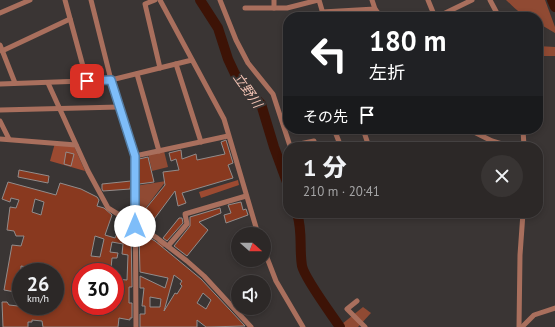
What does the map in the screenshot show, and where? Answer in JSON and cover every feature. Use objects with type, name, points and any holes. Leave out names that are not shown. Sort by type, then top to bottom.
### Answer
[{"type":"street","points":[[0,13],[30,0]]},
{"type":"street","points":[[65,0],[87,81]]},
{"type":"street","points":[[91,0],[111,80],[135,156],[136,327]]},
{"type":"street","points":[[155,0],[145,4],[160,68]]},
{"type":"street","points":[[160,0],[224,119],[256,227]]},
{"type":"street","points":[[220,0],[236,40],[248,63],[273,94],[283,125]]},
{"type":"street","points":[[274,0],[274,8]]},
{"type":"street","points":[[245,8],[287,8],[319,0],[322,12]]},
{"type":"street","points":[[372,0],[377,12]]},
{"type":"street","points":[[428,0],[434,12]]},
{"type":"street","points":[[447,12],[472,0]]},
{"type":"street","points":[[490,0],[496,12]]},
{"type":"street","points":[[344,12],[375,9]]},
{"type":"street","points":[[2,51],[70,19]]},
{"type":"street","points":[[0,45],[15,83]]},
{"type":"street","points":[[0,84],[111,80],[192,60]]},
{"type":"street","points":[[176,64],[201,142]]},
{"type":"street","points":[[137,74],[159,151]]},
{"type":"street","points":[[48,83],[88,172],[108,208],[168,246],[204,276],[251,327]]},
{"type":"street","points":[[0,110],[61,110],[120,107]]},
{"type":"street","points":[[0,121],[9,139]]},
{"type":"street","points":[[478,134],[495,142]]},
{"type":"street","points":[[135,156],[228,136]]},
{"type":"street","points":[[0,138],[76,144]]},
{"type":"street","points":[[309,142],[314,141]]},
{"type":"street","points":[[168,246],[187,224],[185,214],[246,196]]},
{"type":"street","points":[[520,327],[520,255],[523,218]]},
{"type":"street","points":[[271,267],[276,281],[303,327]]},
{"type":"street","points":[[357,301],[347,309],[365,327]]},
{"type":"street","points":[[520,327],[534,315],[555,308]]},
{"type":"shaded area","points":[[506,0],[545,0],[555,27],[555,33],[543,26],[543,12],[520,12]]},
{"type":"shaded area","points":[[543,46],[555,47],[555,56],[543,56]]},
{"type":"shaded area","points":[[55,143],[74,146],[85,171],[50,161]]},
{"type":"shaded area","points":[[164,151],[168,167],[152,171],[148,154]]},
{"type":"shaded area","points":[[238,180],[239,185],[201,198],[199,192]]},
{"type":"shaded area","points":[[166,181],[138,218],[148,226],[146,231],[165,245],[161,250],[156,248],[158,240],[135,226],[135,186]]},
{"type":"shaded area","points":[[363,307],[371,313],[358,327],[344,327],[342,324]]},
{"type":"building","points":[[226,140],[233,163],[228,165],[233,178],[182,193],[186,203],[178,206],[175,191],[149,226],[139,217],[165,185],[163,172],[179,170],[176,159],[171,161],[169,153],[181,150],[182,159],[196,154],[197,160],[225,154],[221,142]]},
{"type":"building","points":[[66,152],[74,154],[71,166],[64,164]]},
{"type":"building","points":[[148,157],[154,182],[139,184],[139,159]]},
{"type":"building","points":[[19,170],[49,176],[48,183],[18,177]]},
{"type":"building","points":[[131,181],[130,189],[103,191],[102,189],[102,184]]},
{"type":"building","points":[[8,182],[56,195],[60,183],[81,189],[97,197],[99,200],[97,206],[104,208],[112,215],[105,235],[115,238],[119,229],[131,231],[132,287],[129,287],[129,303],[132,303],[132,318],[130,318],[130,320],[119,318],[118,327],[43,327],[42,321],[32,320],[32,322],[28,322],[28,327],[3,327],[2,302],[7,302],[9,305],[12,305],[12,315],[64,315],[64,263],[12,263],[12,291],[4,290],[12,245],[21,246],[24,236],[16,236],[14,231],[7,230],[10,207],[16,208],[19,200],[11,198],[10,202],[2,199]],"holes":[[[35,199],[44,202],[41,215],[32,212]],[[95,236],[104,239],[100,257],[91,256]]]},
{"type":"building","points":[[241,202],[243,210],[246,209],[248,215],[226,223],[224,215],[231,213],[228,205]]},
{"type":"building","points":[[220,208],[221,213],[199,222],[208,230],[187,256],[174,246],[190,226],[190,217]]},
{"type":"building","points":[[179,218],[182,218],[183,223],[167,241],[163,238]]},
{"type":"building","points":[[139,232],[155,241],[201,279],[231,311],[231,315],[235,315],[245,326],[206,327],[197,320],[197,327],[140,327],[140,314],[145,314],[145,306],[142,306],[144,288],[140,288],[140,276],[165,288],[168,278],[140,272]],"holes":[[[174,275],[182,281],[180,284],[182,286],[177,294],[175,293],[164,311]],[[203,293],[211,300],[206,309],[197,303]],[[150,297],[161,299],[160,307],[150,307]]]},
{"type":"waterway","name":"立野川","points":[[200,0],[218,28],[228,59],[235,74],[247,90],[261,104],[283,171]]},
{"type":"waterway","points":[[552,0],[555,7]]},
{"type":"waterway","name":"立野川","points":[[298,218],[301,259],[304,272],[313,288],[340,327]]},
{"type":"route","points":[[87,81],[111,80],[135,156],[135,226]]}]
